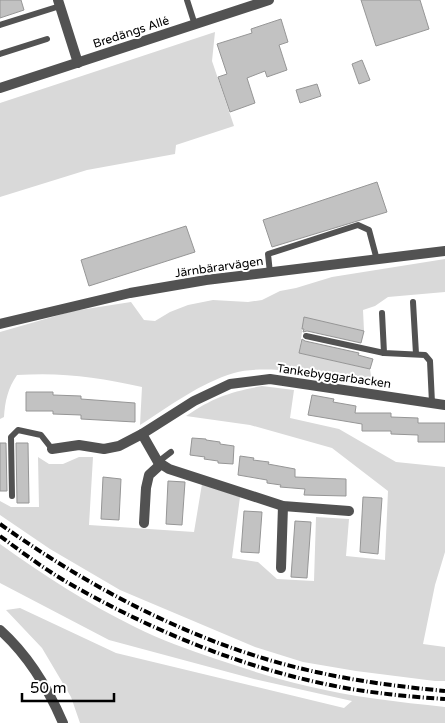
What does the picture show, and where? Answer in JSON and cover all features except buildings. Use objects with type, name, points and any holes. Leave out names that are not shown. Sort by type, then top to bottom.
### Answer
[{"type":"street","name":"Bredängs Allé","points":[[0,88],[269,0]]},
{"type":"street","points":[[59,3],[78,62]]},
{"type":"street","name":"Järnbärarvägen","points":[[0,324],[130,293],[206,280],[445,251]]},
{"type":"street","name":"Tankebyggarbacken","points":[[52,449],[79,445],[104,449],[119,446],[142,434],[194,401],[230,384],[270,379],[445,405]]},
{"type":"street","points":[[142,434],[159,463],[169,469],[283,506],[349,511]]},
{"type":"street","points":[[144,523],[146,488],[149,475],[159,463]]},
{"type":"street","points":[[281,568],[283,506]]},
{"type":"street","points":[[0,630],[14,643],[37,672],[63,723]]},
{"type":"lane","points":[[187,0],[195,25]]},
{"type":"lane","points":[[0,25],[59,3]]},
{"type":"lane","points":[[0,54],[47,39]]},
{"type":"lane","points":[[270,272],[268,254],[358,225],[368,230],[377,260]]},
{"type":"lane","points":[[413,302],[416,354]]},
{"type":"lane","points":[[382,313],[384,353]]},
{"type":"lane","points":[[306,336],[384,353],[425,355],[430,360],[432,403]]},
{"type":"lane","points":[[12,496],[11,437],[18,430],[41,435],[52,449]]},
{"type":"lane","points":[[159,463],[171,452]]},
{"type":"shaded area","points":[[215,32],[212,61],[234,126],[176,145],[175,154],[87,170],[0,197],[0,103]]},
{"type":"shaded area","points":[[445,259],[445,292],[388,297],[375,306],[363,310],[364,331],[304,318],[299,353],[370,369],[372,382],[283,370],[248,370],[221,377],[209,383],[140,425],[142,387],[80,376],[49,374],[17,375],[11,385],[4,417],[0,419],[0,332],[73,311],[131,302],[144,320],[155,321],[170,312],[188,305],[213,300],[248,302],[262,300],[280,291],[332,277]]},
{"type":"shaded area","points":[[262,386],[294,390],[290,418],[339,429],[396,462],[445,467],[445,552],[435,585],[423,644],[445,647],[445,681],[356,671],[303,662],[255,647],[120,590],[50,549],[0,515],[0,501],[11,507],[39,507],[38,457],[49,464],[63,464],[79,457],[93,457],[89,525],[194,532],[202,484],[240,497],[232,558],[258,562],[277,579],[314,581],[316,517],[349,519],[346,556],[385,560],[388,491],[332,448],[250,425],[186,416],[222,396]]},
{"type":"shaded area","points":[[0,544],[83,599],[145,632],[250,670],[307,686],[358,696],[445,707],[445,723],[80,723],[71,697],[42,648],[6,610],[20,608],[116,653],[344,708],[352,701],[254,679],[109,640],[0,583]]},
{"type":"railway","points":[[0,524],[74,573],[113,595],[153,615],[235,649],[321,673],[383,684],[445,691]]},
{"type":"railway","points":[[0,536],[53,574],[105,603],[172,635],[242,662],[314,682],[351,689],[445,699]]}]
